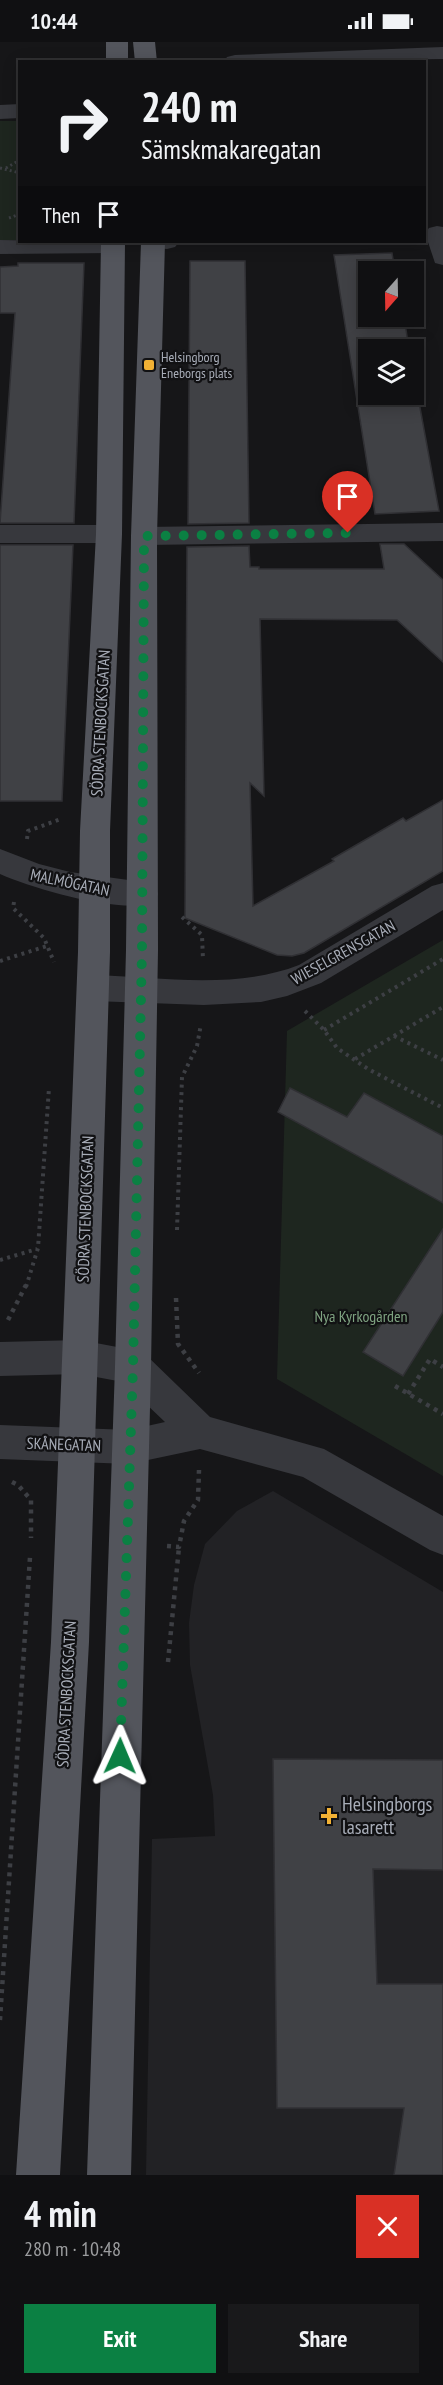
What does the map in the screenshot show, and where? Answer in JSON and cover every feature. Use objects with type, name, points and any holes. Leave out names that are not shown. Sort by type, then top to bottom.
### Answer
[{"type":"main road","points":[[117,42],[117,60]]},
{"type":"main road","points":[[144,42],[146,60]]},
{"type":"main road","points":[[109,2175],[133,1367],[143,894],[141,747],[144,536],[153,243]]},
{"type":"main road","name":"SÖDRA STENBOCKSGATAN","points":[[38,2175],[70,1642],[93,988],[96,831],[109,534],[113,244]]},
{"type":"street","points":[[277,60],[443,52]]},
{"type":"street","points":[[0,112],[18,111]]},
{"type":"street","points":[[435,233],[443,258]]},
{"type":"street","points":[[0,247],[113,244]]},
{"type":"street","points":[[144,536],[443,532]]},
{"type":"street","points":[[0,534],[109,534]]},
{"type":"street","name":"MALMÖGATAN","points":[[11,866],[96,890],[143,894]]},
{"type":"street","name":"WIESELGRENSGATAN","points":[[93,988],[203,991],[258,989],[285,984],[310,974],[443,896]]},
{"type":"street","points":[[3,1359],[80,1357],[133,1367],[200,1432],[311,1461],[443,1537]]},
{"type":"street","name":"SKÅNEGATAN","points":[[0,1442],[129,1447],[200,1432]]},
{"type":"path","points":[[6,168],[18,161]]},
{"type":"path","points":[[0,168],[18,171]]},
{"type":"path","points":[[57,971],[50,945],[38,930],[13,908],[11,866],[28,831],[61,819],[96,831]]},
{"type":"path","points":[[0,961],[50,945]]},
{"type":"path","points":[[324,1030],[443,959]]},
{"type":"path","points":[[285,984],[302,1009],[324,1030],[337,1048],[368,1069],[443,1108]]},
{"type":"path","points":[[355,1059],[443,1007]]},
{"type":"path","points":[[394,1036],[443,1060]]},
{"type":"path","points":[[3,1359],[3,1327],[22,1295],[38,1248],[49,1087]]},
{"type":"path","points":[[0,1260],[38,1248]]},
{"type":"path","points":[[408,1394],[430,1359],[443,1367]]},
{"type":"path","points":[[395,1386],[443,1414]]},
{"type":"path","points":[[0,2020],[31,1545],[31,1500],[18,1485],[9,1481]]},
{"type":"path","points":[[167,1670],[179,1546]]},
{"type":"shaded area","name":"Helsingborgs lasarett","points":[[273,1491],[443,1592],[443,2175],[146,2175],[152,1839],[215,1836],[213,1795],[190,1665],[189,1623],[194,1585],[205,1544],[237,1511]]},
{"type":"green space","points":[[0,121],[18,121],[18,240],[0,240]]},
{"type":"green space","name":"Nya Kyrkogården","points":[[443,940],[443,1476],[277,1379],[287,1031]]},
{"type":"building","points":[[392,253],[393,261],[358,261],[358,327],[406,327],[407,339],[358,339],[358,405],[420,405],[439,511],[375,514],[334,255]]},
{"type":"building","points":[[190,261],[245,261],[249,523],[188,524]]},
{"type":"building","points":[[18,263],[84,263],[74,523],[0,523],[15,313],[0,313],[0,267],[18,266]]},
{"type":"building","points":[[380,544],[404,544],[443,580],[443,662],[397,620],[260,619],[264,796],[250,783],[253,906],[334,861],[332,859],[403,818],[406,821],[443,800],[443,871],[304,953],[292,956],[277,955],[185,918],[187,547],[249,546],[250,567],[259,567],[259,569],[384,569]]},
{"type":"building","points":[[0,545],[73,545],[62,801],[0,801]]},
{"type":"building","points":[[290,1088],[347,1117],[364,1093],[443,1136],[443,1203],[278,1112]]},
{"type":"building","points":[[443,1229],[443,1312],[403,1376],[363,1352]]},
{"type":"building","points":[[273,1759],[443,1760],[443,1870],[373,1869],[377,1984],[443,1984],[443,2175],[394,2175],[404,2108],[277,2108]]},
{"type":"place","name":"Helsingborg Eneborgs plats","points":[[149,365]]},
{"type":"place","name":"Helsingborgs lasarett","points":[[329,1816]]},
{"type":"route","points":[[120,1756],[133,1367],[142,950],[141,747],[144,536],[348,533]]}]
